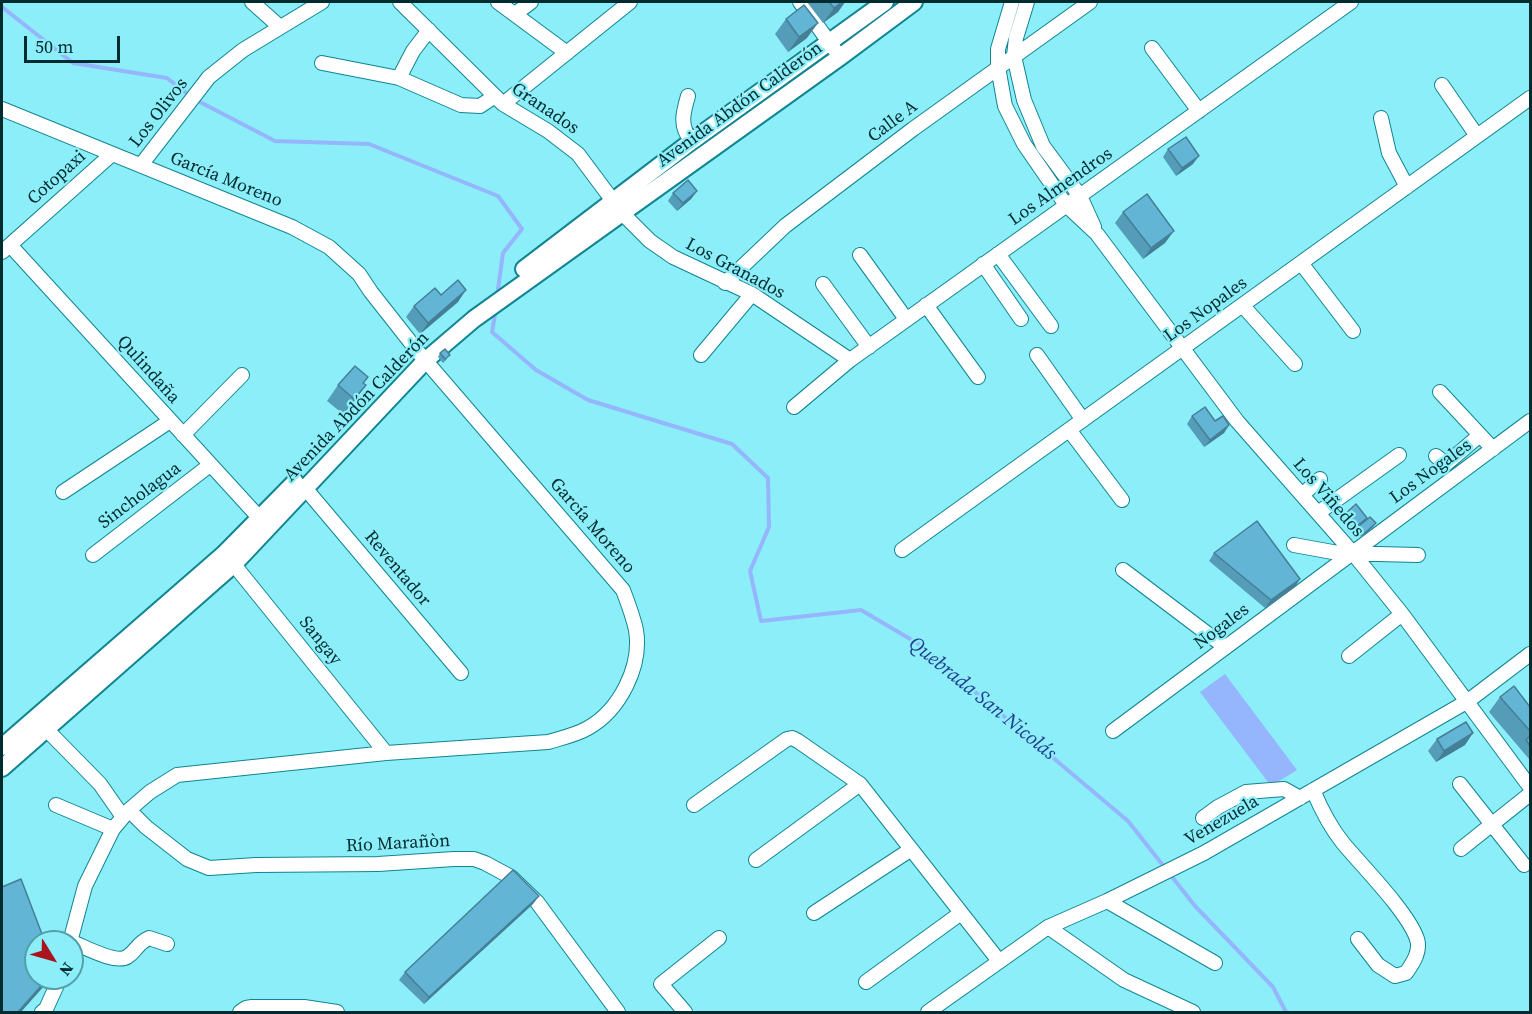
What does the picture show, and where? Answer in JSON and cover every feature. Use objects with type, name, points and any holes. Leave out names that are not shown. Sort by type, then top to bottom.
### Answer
[{"type":"main road","name":"Avenida Abdón Calderón","points":[[618,207],[692,141],[885,2]]},
{"type":"main road","name":"Avenida Abdón Calderón","points":[[2,768],[229,559],[422,356],[471,315],[618,207],[840,57],[914,2]]},
{"type":"main road","name":"Avenida Abdón Calderón","points":[[264,523],[305,488],[422,356]]},
{"type":"main road","name":"Avenida Abdón Calderón","points":[[2,747],[229,559]]},
{"type":"street","points":[[252,2],[280,27]]},
{"type":"street","name":"Los Olivos","points":[[141,165],[209,77],[243,50],[322,2]]},
{"type":"street","name":"Granados","points":[[400,2],[499,100],[548,131],[578,154],[618,207]]},
{"type":"street","points":[[498,2],[567,53]]},
{"type":"street","points":[[515,14],[531,2]]},
{"type":"street","points":[[322,63],[399,78],[461,105],[480,106],[499,100],[567,53],[630,2]]},
{"type":"street","points":[[800,2],[840,57]]},
{"type":"street","name":"Los Viñedos","points":[[1012,2],[999,49],[998,67],[1005,106],[1019,135],[1066,205],[1097,234],[1237,422],[1352,552],[1528,778]]},
{"type":"street","name":"Los Viñedos","points":[[1027,2],[1016,39],[1014,56],[1024,100],[1043,146],[1080,196],[1097,234]]},
{"type":"street","name":"Calle A","points":[[725,282],[785,226],[998,67],[1090,2]]},
{"type":"street","name":"Los Almendros","points":[[794,407],[869,346],[1351,2]]},
{"type":"street","points":[[399,78],[413,51],[429,30]]},
{"type":"street","points":[[1152,48],[1199,111]]},
{"type":"street","points":[[1442,85],[1477,136]]},
{"type":"street","points":[[688,96],[682,124],[686,135],[692,141]]},
{"type":"street","name":"Los Nopales","points":[[902,550],[1530,98]]},
{"type":"street","name":"García Moreno","points":[[2,109],[292,227],[329,247],[359,274],[370,292],[422,356],[623,590],[636,631],[636,656],[633,670],[611,708],[599,720],[571,735],[548,742],[386,753],[177,775],[162,782],[126,814],[113,829],[85,886],[74,930]]},
{"type":"street","points":[[1381,118],[1389,153],[1407,187]]},
{"type":"street","name":"Cotopaxi","points":[[5,248],[111,155]]},
{"type":"street","name":"Los Granados","points":[[618,207],[650,241],[665,252],[752,294],[850,360]]},
{"type":"street","name":"Qulindaña","points":[[5,248],[264,523]]},
{"type":"street","points":[[998,254],[1051,326]]},
{"type":"street","points":[[860,255],[906,320]]},
{"type":"street","points":[[983,264],[1021,319]]},
{"type":"street","points":[[1301,264],[1353,331]]},
{"type":"street","points":[[823,284],[869,346]]},
{"type":"street","points":[[701,355],[752,294]]},
{"type":"street","points":[[926,305],[978,377]]},
{"type":"street","points":[[1243,306],[1295,364]]},
{"type":"street","points":[[1037,355],[1083,420]]},
{"type":"street","points":[[183,435],[242,375]]},
{"type":"street","points":[[1440,392],[1493,449]]},
{"type":"street","points":[[63,492],[170,421]]},
{"type":"street","name":"Los Nogales","points":[[1352,552],[1530,421]]},
{"type":"street","points":[[1070,431],[1122,500]]},
{"type":"street","points":[[1437,456],[1446,464],[1480,435]]},
{"type":"street","points":[[1318,513],[1399,455]]},
{"type":"street","name":"Sincholagua","points":[[93,555],[210,465]]},
{"type":"street","points":[[1302,495],[1320,479]]},
{"type":"street","name":"Reventador","points":[[305,488],[461,673]]},
{"type":"street","points":[[1294,545],[1338,553],[1418,555]]},
{"type":"street","name":"Nogales","points":[[1113,731],[1352,552]]},
{"type":"street","name":"Sangay","points":[[229,559],[386,753]]},
{"type":"street","points":[[1123,570],[1225,647]]},
{"type":"street","points":[[1349,656],[1402,614]]},
{"type":"street","name":"Venezuela","points":[[928,1012],[1048,927],[1154,879],[1204,853],[1468,701],[1530,654]]},
{"type":"street","name":"Río Marañòn","points":[[46,729],[126,814],[187,859],[208,868],[256,865],[378,864],[454,859],[474,859],[485,863],[511,877],[537,902],[618,1012]]},
{"type":"street","points":[[694,805],[787,739],[792,738],[860,784],[999,961]]},
{"type":"street","points":[[756,861],[860,784]]},
{"type":"street","points":[[1460,784],[1524,865]]},
{"type":"street","points":[[1203,818],[1246,792],[1284,789],[1300,798]]},
{"type":"street","points":[[1313,790],[1326,818],[1341,841],[1407,921],[1418,940],[1417,956],[1406,973],[1395,976],[1378,965],[1358,939]]},
{"type":"street","points":[[1461,849],[1530,794]]},
{"type":"street","points":[[56,805],[113,829]]},
{"type":"street","points":[[814,913],[910,850]]},
{"type":"street","points":[[1107,901],[1215,963]]},
{"type":"street","points":[[866,982],[962,913]]},
{"type":"street","points":[[1048,927],[1124,980],[1193,1012]]},
{"type":"street","points":[[84,947],[115,959],[125,959],[140,942],[149,938],[167,944]]},
{"type":"street","points":[[685,1012],[661,984],[719,938]]},
{"type":"street","points":[[42,1012],[46,1009],[55,990]]},
{"type":"street","points":[[240,1012],[246,1008],[304,1007],[337,1012]]},
{"type":"water","points":[[1225,674],[1297,770],[1271,786],[1200,692]]},
{"type":"building","points":[[829,2],[842,2],[834,8]]},
{"type":"building","points":[[804,5],[818,23],[799,37],[786,19]]},
{"type":"building","points":[[1186,137],[1199,156],[1182,168],[1168,149]]},
{"type":"building","points":[[688,180],[697,191],[683,203],[673,193]]},
{"type":"building","points":[[1147,194],[1174,231],[1151,248],[1123,212]]},
{"type":"building","points":[[458,280],[466,290],[428,323],[414,306],[435,288],[441,295]]},
{"type":"building","points":[[445,349],[450,355],[445,359],[440,353]]},
{"type":"building","points":[[355,366],[368,377],[363,383],[366,385],[354,399],[338,385]]},
{"type":"building","points":[[1205,407],[1215,421],[1223,416],[1229,425],[1210,440],[1192,416]]},
{"type":"building","points":[[1356,504],[1367,518],[1357,526],[1346,513]]},
{"type":"building","points":[[1370,517],[1376,523],[1366,532],[1357,533],[1354,530]]},
{"type":"building","points":[[1257,521],[1300,579],[1271,600],[1214,553]]},
{"type":"building","points":[[1514,686],[1530,707],[1530,731],[1500,697]]},
{"type":"building","points":[[1466,722],[1473,733],[1444,751],[1437,739]]},
{"type":"building","points":[[513,870],[539,896],[429,997],[405,972]]},
{"type":"building","points":[[21,879],[40,930],[24,930],[24,990],[37,990],[18,1012],[2,1012],[2,887]]},
{"type":"waterway","name":"Quebrada San Nicolás","points":[[2,7],[73,63],[167,78],[190,96]]},
{"type":"waterway","name":"Quebrada San Nicolás","points":[[196,100],[275,141],[369,144],[498,196],[522,229],[503,253],[497,296]]},
{"type":"waterway","name":"Quebrada San Nicolás","points":[[496,309],[492,332],[536,370],[588,400],[732,444],[768,478],[769,527],[750,571],[761,621],[861,610],[917,643],[1128,821],[1195,906],[1273,987],[1286,1012]]}]
